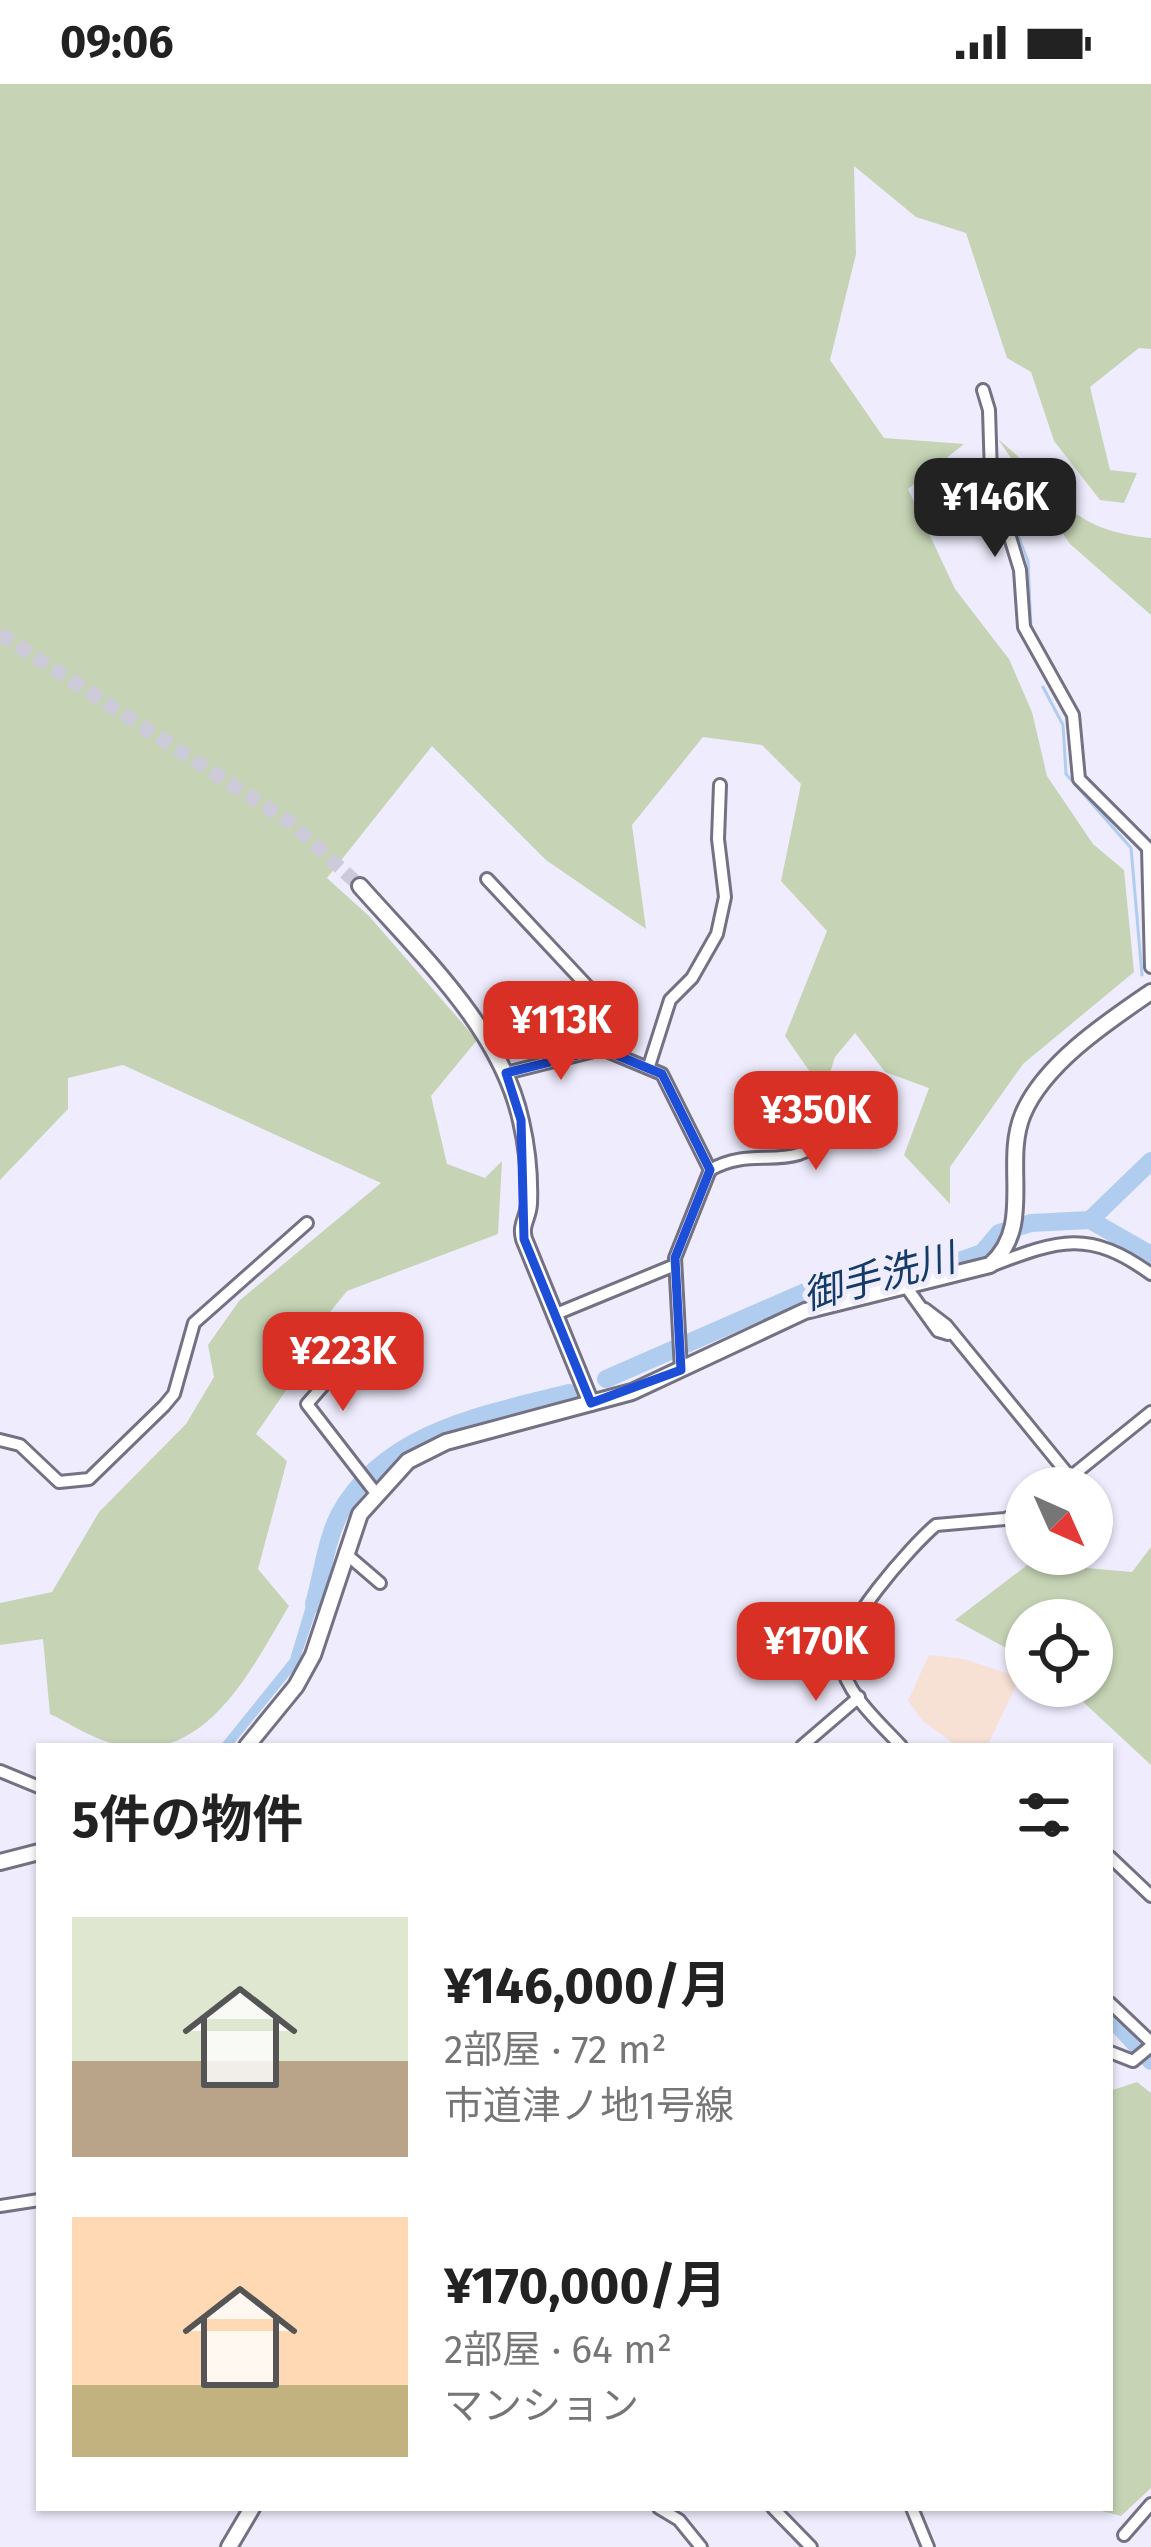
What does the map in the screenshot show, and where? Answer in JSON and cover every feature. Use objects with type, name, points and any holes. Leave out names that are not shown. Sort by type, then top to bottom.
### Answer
[{"type":"main road","points":[[360,886],[473,1021],[506,1073],[524,1137],[529,1206],[521,1227],[591,1403]]},
{"type":"main road","points":[[249,1743],[308,1666],[372,1488],[408,1461],[446,1442],[591,1403],[805,1311],[990,1265],[1004,1250],[1016,1211],[1017,1131],[1030,1100],[1057,1068],[1151,992]]},
{"type":"main road","points":[[0,1862],[36,1853]]},
{"type":"main road","points":[[229,2547],[250,2511]]},
{"type":"street","points":[[982,390],[989,410],[992,475],[1020,570],[1022,619],[1073,715],[1079,779],[1148,848],[1151,967]]},
{"type":"street","points":[[649,1066],[670,1000],[686,985],[717,934],[725,897],[718,839],[720,785]]},
{"type":"street","points":[[487,879],[589,988],[601,1012],[602,1049],[612,1058],[649,1066],[662,1074],[710,1169],[675,1264],[680,1365]]},
{"type":"street","points":[[506,1073],[602,1049]]},
{"type":"street","points":[[710,1169],[748,1154],[787,1160],[802,1155],[831,1130],[836,1093]]},
{"type":"street","points":[[0,1440],[20,1444],[59,1481],[89,1479],[174,1394],[194,1323],[307,1223]]},
{"type":"street","points":[[990,1265],[1070,1240],[1104,1247],[1151,1274]]},
{"type":"street","points":[[556,1314],[675,1264]]},
{"type":"street","points":[[907,1288],[938,1331],[948,1334],[1062,1467]]},
{"type":"street","points":[[350,1355],[307,1404],[372,1488]]},
{"type":"street","points":[[1084,1467],[1151,1412]]},
{"type":"street","points":[[899,1743],[859,1697],[841,1665],[846,1641],[917,1541],[936,1525],[1005,1519]]},
{"type":"street","points":[[345,1553],[380,1583]]},
{"type":"street","points":[[805,1743],[859,1697]]},
{"type":"street","points":[[0,1771],[36,1786]]},
{"type":"street","points":[[1113,1861],[1151,1896]]},
{"type":"street","points":[[1113,2007],[1148,2048],[1128,2062],[1113,2054]]},
{"type":"street","points":[[0,2206],[36,2200]]},
{"type":"street","points":[[1124,2536],[1151,2504]]},
{"type":"street","points":[[664,2511],[679,2520],[701,2547]]},
{"type":"street","points":[[775,2511],[811,2547]]},
{"type":"street","points":[[913,2511],[928,2547]]},
{"type":"highlighted area","points":[[602,1049],[662,1074],[710,1170],[675,1258],[681,1370],[591,1403],[524,1239],[521,1120],[506,1073],[514,1070]]},
{"type":"shaded area","points":[[929,1655],[964,1659],[1005,1673],[1006,1707],[988,1743],[953,1743],[923,1721],[908,1701]]},
{"type":"green space","points":[[0,84],[1151,84],[1151,349],[1139,348],[1090,387],[1110,470],[1137,473],[1124,503],[1100,500],[1054,441],[1031,372],[1007,358],[966,233],[916,217],[854,166],[856,254],[830,360],[884,438],[964,444],[908,489],[955,589],[1009,659],[1032,712],[1047,776],[1093,844],[1124,870],[1134,972],[1023,1064],[950,1167],[950,1204],[904,1155],[929,1088],[885,1072],[855,1033],[835,1057],[824,1092],[785,1036],[827,931],[781,881],[801,784],[762,745],[703,737],[632,825],[646,929],[546,860],[432,746],[327,878],[369,916],[477,1040],[431,1096],[447,1164],[485,1178],[502,1161],[498,1234],[347,1291],[282,1372],[289,1386],[256,1434],[287,1461],[258,1569],[289,1606],[240,1686],[197,1730],[171,1743],[114,1743],[50,1714],[43,1639],[0,1645],[0,1603],[52,1592],[99,1512],[186,1424],[214,1377],[208,1345],[239,1301],[381,1183],[123,1065],[68,1078],[68,1109],[0,1180]]},
{"type":"green space","points":[[998,439],[1080,516],[1098,526],[1151,538],[1151,615],[1070,544]]},
{"type":"green space","points":[[1151,1547],[1151,1765],[1089,1707],[1113,1707],[1113,1599],[1005,1599],[1005,1647],[955,1620],[1014,1575],[1132,1572]]},
{"type":"green space","points":[[1137,2082],[1151,2093],[1151,2488],[1121,2516],[1102,2511],[1113,2511],[1113,2090]]},
{"type":"water","points":[[314,1579],[326,1582],[298,1665],[234,1743],[222,1743],[290,1659]]},
{"type":"waterway","points":[[990,499],[998,519]]},
{"type":"waterway","points":[[1011,518],[1028,561],[1031,628]]},
{"type":"waterway","points":[[1043,687],[1063,725],[1066,774],[1131,848],[1142,975]]},
{"type":"waterway","points":[[1090,1220],[1151,1161]]},
{"type":"waterway","name":"御手洗川","points":[[606,1379],[805,1292],[962,1260],[982,1253],[999,1233],[1031,1223],[1090,1220],[1151,1255]]},
{"type":"waterway","name":"御手洗川","points":[[314,1604],[339,1515],[382,1464],[439,1431],[569,1393]]},
{"type":"waterway","points":[[1113,2019],[1151,2061]]},
{"type":"tunnel","points":[[0,634],[291,823],[360,886]]}]
